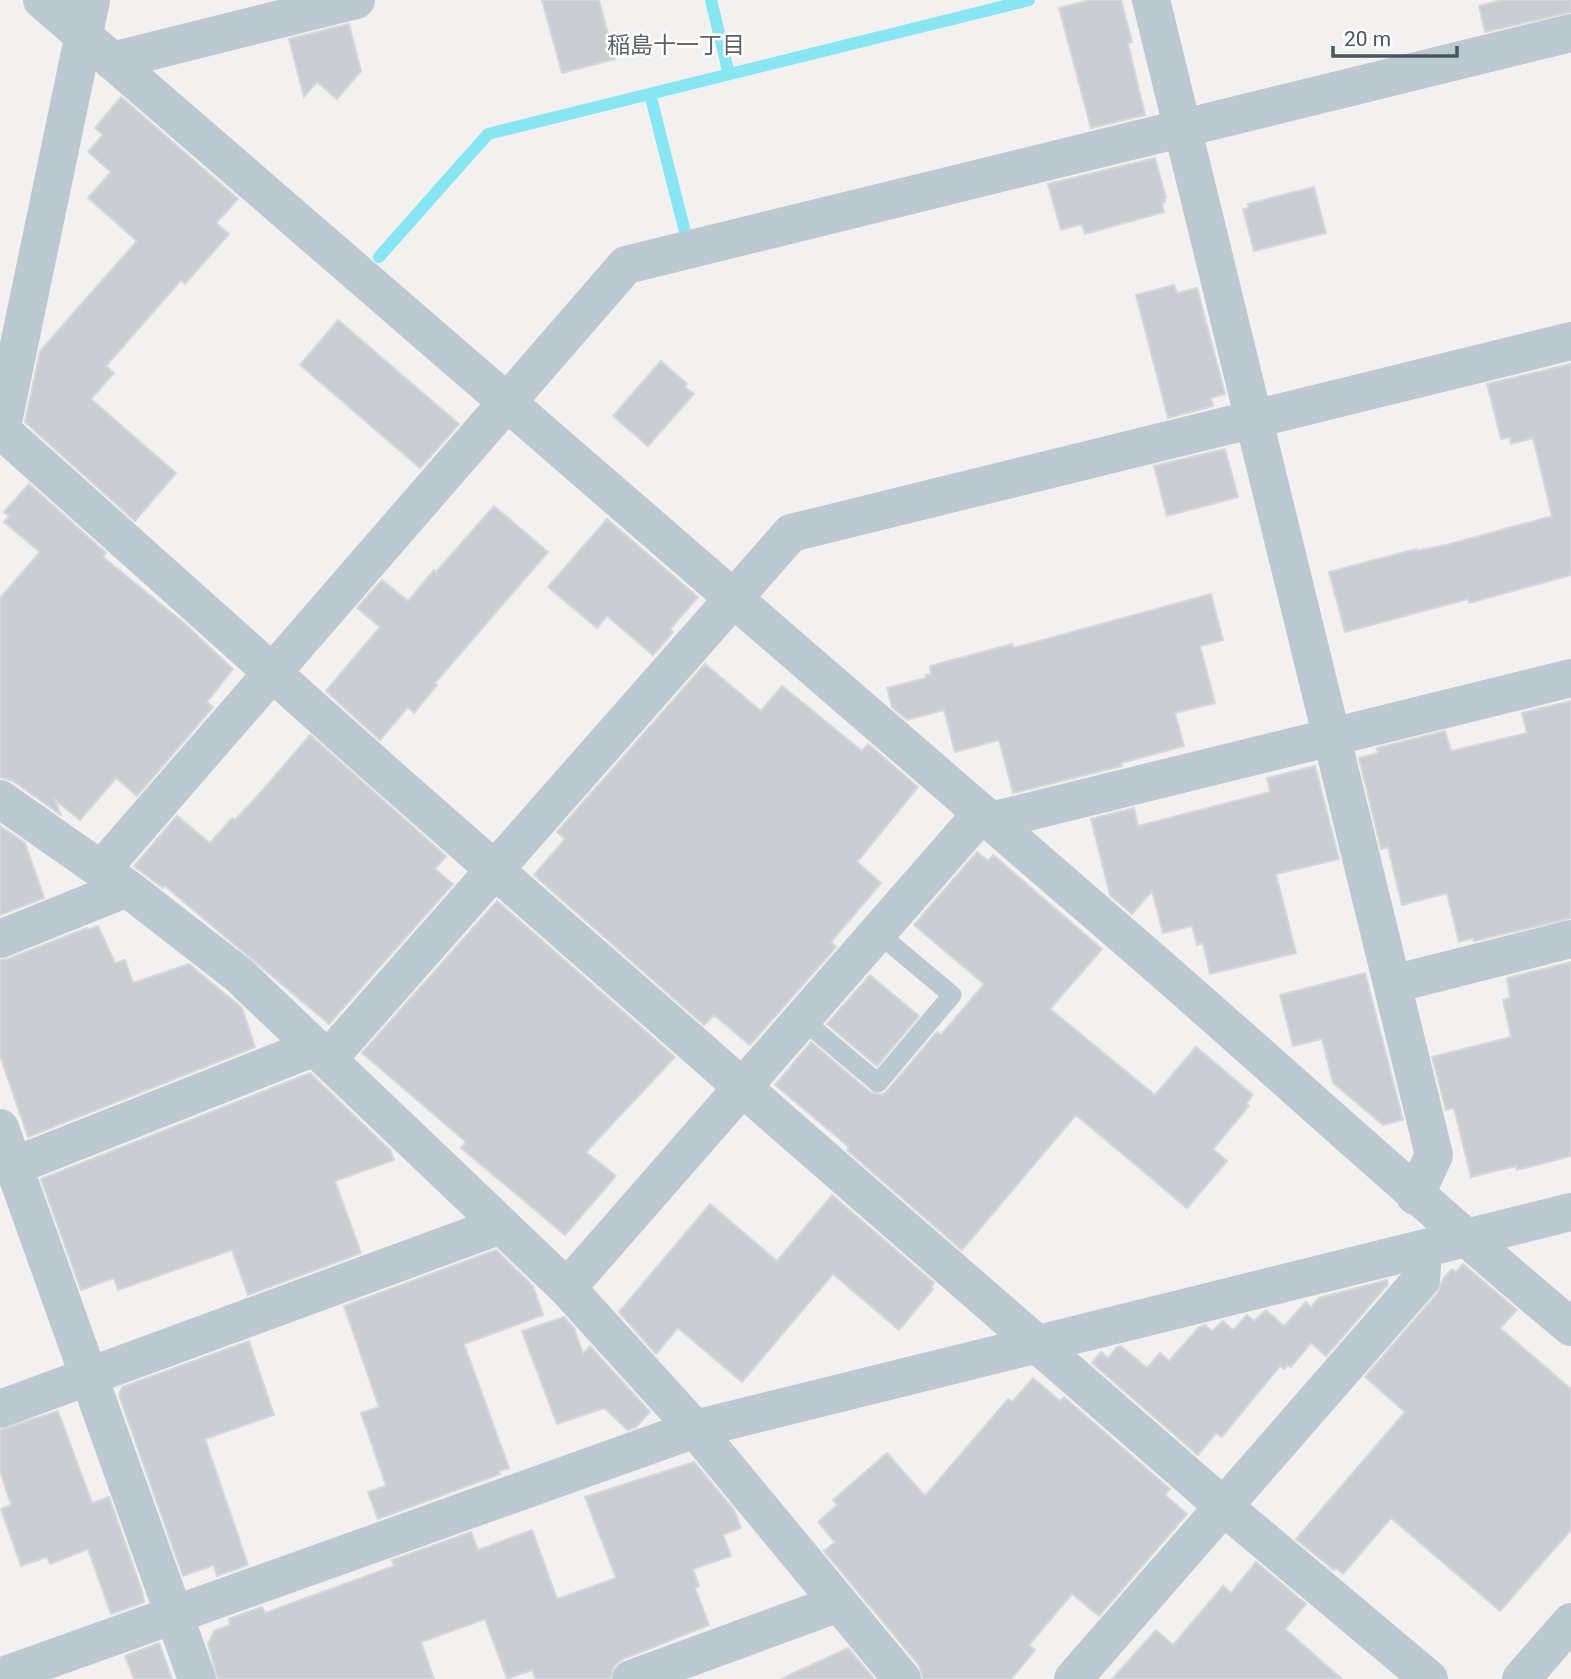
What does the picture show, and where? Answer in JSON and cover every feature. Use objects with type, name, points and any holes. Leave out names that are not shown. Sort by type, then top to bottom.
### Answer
[{"type":"street","points":[[42,0],[1304,1093],[1415,1196],[1571,1327]]},
{"type":"street","points":[[90,0],[98,49],[0,431],[742,1087],[1223,1506],[1429,1679]]},
{"type":"street","points":[[98,49],[356,0]]},
{"type":"street","points":[[1151,0],[1434,1155],[1415,1196]]},
{"type":"street","points":[[0,939],[114,879],[273,672],[626,265],[1571,33]]},
{"type":"street","points":[[12,1185],[322,1053],[495,869],[791,533],[1571,341]]},
{"type":"street","points":[[567,1288],[878,933],[987,817],[1571,678]]},
{"type":"street","points":[[0,799],[114,879],[239,975],[567,1288],[695,1429],[902,1679]]},
{"type":"street","points":[[1392,984],[1571,939]]},
{"type":"street","points":[[0,1128],[12,1185],[89,1376],[197,1679]]},
{"type":"street","points":[[0,1677],[695,1429],[1571,1212]]},
{"type":"street","points":[[0,1409],[501,1226]]},
{"type":"street","points":[[1073,1679],[1421,1280],[1423,1249]]},
{"type":"street","points":[[631,1679],[839,1603]]},
{"type":"street","points":[[1521,1679],[1571,1622]]},
{"type":"lane","points":[[802,1019],[878,1083],[952,995],[878,933]]},
{"type":"building","points":[[542,0],[599,0],[615,59],[562,73]]},
{"type":"building","points":[[1090,0],[1121,0],[1132,42],[1128,43],[1145,115],[1091,128],[1059,8]]},
{"type":"building","points":[[1502,0],[1571,0],[1571,12],[1485,32],[1479,6]]},
{"type":"building","points":[[349,24],[361,71],[337,99],[317,82],[304,97],[289,39]]},
{"type":"building","points":[[121,97],[238,199],[216,223],[229,234],[185,284],[181,280],[106,366],[114,373],[91,399],[176,473],[135,521],[25,422],[40,351],[137,241],[88,198],[111,172],[88,152],[103,135],[95,128]]},
{"type":"building","points":[[1155,158],[1166,198],[1162,203],[1164,212],[1085,234],[1082,224],[1061,230],[1048,184]]},
{"type":"building","points":[[1314,187],[1326,233],[1254,251],[1243,209],[1249,208],[1248,204]]},
{"type":"building","points":[[1174,285],[1177,293],[1197,288],[1225,394],[1211,398],[1213,406],[1168,418],[1136,295]]},
{"type":"building","points":[[338,320],[459,424],[420,468],[300,365]]},
{"type":"building","points":[[661,361],[687,384],[685,387],[694,394],[648,446],[613,416]]},
{"type":"building","points":[[1571,364],[1571,575],[1469,603],[1468,599],[1345,632],[1329,572],[1416,549],[1450,544],[1552,516],[1533,438],[1511,444],[1510,437],[1501,439],[1487,384]]},
{"type":"building","points":[[1225,449],[1238,497],[1167,516],[1154,466]]},
{"type":"building","points":[[29,484],[106,553],[103,557],[184,623],[233,669],[207,702],[213,707],[137,796],[116,778],[80,820],[55,800],[61,815],[13,781],[0,777],[0,598],[40,552],[4,522],[9,516],[4,512]]},
{"type":"building","points":[[494,506],[548,552],[435,683],[437,685],[414,713],[408,707],[380,740],[326,691],[380,627],[357,608],[382,580],[408,601]]},
{"type":"building","points":[[607,519],[698,597],[670,629],[673,632],[653,655],[607,616],[597,628],[548,587]]},
{"type":"building","points":[[1211,594],[1223,640],[1200,646],[1215,703],[1175,713],[1184,746],[1121,763],[1122,766],[1013,793],[999,740],[955,752],[944,710],[907,720],[892,707],[887,688],[926,678],[926,675],[931,674],[930,666],[1012,644],[1013,648]]},
{"type":"building","points":[[705,664],[761,711],[782,686],[862,751],[868,744],[918,787],[857,862],[881,883],[831,942],[836,947],[750,1045],[714,1015],[704,1025],[534,875],[565,839],[557,832]]},
{"type":"building","points":[[1571,701],[1571,918],[1474,941],[1473,938],[1459,942],[1447,893],[1402,905],[1388,847],[1381,849],[1359,758],[1378,753],[1377,748],[1445,731],[1451,751],[1527,733],[1522,713]]},
{"type":"building","points":[[310,735],[446,856],[435,869],[453,884],[329,1024],[165,886],[163,888],[134,866],[177,816],[210,843],[232,818],[235,820],[261,792]]},
{"type":"building","points":[[1315,766],[1339,859],[1276,874],[1296,953],[1210,974],[1203,943],[1197,945],[1192,926],[1163,933],[1152,891],[1132,914],[1110,895],[1091,819],[1134,808],[1138,826],[1270,792],[1267,778]]},
{"type":"building","points":[[0,826],[25,843],[44,898],[0,915]]},
{"type":"building","points":[[977,852],[988,861],[993,855],[1102,949],[1050,1009],[1155,1095],[1196,1047],[1253,1095],[1246,1104],[1249,1106],[1213,1149],[1227,1161],[1187,1208],[1076,1115],[962,1250],[847,1150],[849,1147],[775,1085],[811,1042],[870,1092],[882,1095],[937,1032],[941,1035],[984,984],[914,925]]},
{"type":"building","points":[[497,901],[675,1057],[586,1152],[616,1176],[565,1235],[461,1148],[466,1142],[362,1053]]},
{"type":"building","points":[[98,926],[115,963],[125,960],[133,983],[189,964],[242,1008],[255,1047],[28,1137],[0,1056],[0,960]]},
{"type":"building","points":[[1571,962],[1571,1156],[1517,1170],[1516,1166],[1471,1177],[1454,1108],[1446,1110],[1432,1057],[1511,1037],[1503,1000],[1510,998],[1507,978]]},
{"type":"building","points":[[1365,973],[1403,1120],[1383,1125],[1333,1083],[1322,1039],[1293,1046],[1280,995]]},
{"type":"building","points":[[870,975],[919,1016],[877,1066],[827,1024]]},
{"type":"building","points":[[310,1073],[390,1150],[394,1160],[335,1181],[361,1253],[248,1295],[232,1250],[118,1290],[114,1278],[81,1290],[41,1179]]},
{"type":"building","points":[[832,1195],[934,1283],[931,1287],[933,1289],[899,1330],[833,1274],[742,1382],[678,1328],[656,1354],[619,1312],[710,1204],[777,1261]]},
{"type":"building","points":[[496,1250],[533,1286],[543,1315],[464,1344],[509,1468],[499,1471],[500,1474],[378,1519],[368,1492],[386,1486],[361,1413],[379,1407],[344,1306]]},
{"type":"building","points":[[1463,1264],[1517,1310],[1500,1328],[1571,1389],[1571,1530],[1500,1611],[1391,1518],[1343,1574],[1336,1568],[1334,1570],[1296,1539],[1405,1412],[1365,1377],[1437,1294],[1443,1279],[1452,1269],[1456,1272]]},
{"type":"building","points":[[1387,1280],[1388,1284],[1326,1356],[1311,1343],[1291,1367],[1288,1365],[1284,1369],[1280,1366],[1222,1437],[1216,1433],[1198,1455],[1092,1363],[1101,1352],[1108,1358],[1121,1346],[1147,1368],[1160,1353],[1169,1361],[1199,1327],[1205,1325],[1212,1331],[1223,1321],[1233,1330],[1247,1315],[1254,1321],[1266,1310],[1284,1326],[1306,1302],[1311,1307],[1319,1298]]},
{"type":"building","points":[[564,1317],[574,1328],[583,1354],[590,1346],[650,1412],[636,1427],[628,1430],[604,1408],[557,1424],[522,1331]]},
{"type":"building","points":[[249,1341],[274,1415],[205,1439],[248,1565],[217,1576],[214,1565],[183,1576],[119,1395],[122,1387]]},
{"type":"building","points":[[1033,1378],[1060,1401],[1064,1397],[1170,1489],[1165,1495],[1187,1514],[1099,1616],[1072,1594],[1029,1645],[1035,1650],[1011,1679],[923,1679],[919,1665],[824,1551],[835,1542],[818,1522],[837,1505],[833,1500],[887,1453],[925,1496],[1008,1399],[1012,1402]]},
{"type":"building","points":[[58,1411],[92,1503],[109,1497],[142,1591],[144,1602],[111,1614],[88,1549],[50,1564],[47,1557],[21,1566],[1,1509],[11,1505],[0,1471],[0,1430]]},
{"type":"building","points":[[694,1462],[734,1510],[741,1528],[723,1535],[731,1556],[693,1569],[699,1586],[695,1588],[709,1625],[623,1659],[614,1666],[610,1679],[536,1679],[532,1670],[507,1679],[485,1619],[421,1642],[434,1679],[218,1679],[208,1644],[214,1631],[230,1625],[229,1619],[262,1607],[265,1613],[394,1566],[392,1560],[471,1532],[478,1550],[532,1530],[557,1599],[616,1578],[585,1497]]},
{"type":"building","points":[[1256,1562],[1306,1604],[1285,1629],[1342,1679],[1112,1679],[1156,1630],[1173,1645],[1223,1586],[1231,1593]]},
{"type":"building","points":[[159,1643],[172,1679],[134,1679],[125,1656]]},
{"type":"building","points":[[848,1648],[874,1679],[781,1679]]},
{"type":"waterway","points":[[711,0],[729,74]]},
{"type":"waterway","points":[[379,257],[488,134],[1029,0]]},
{"type":"waterway","points":[[650,94],[685,232]]},
{"type":"district","name":"稲島十一丁目","points":[[676,45]]}]
